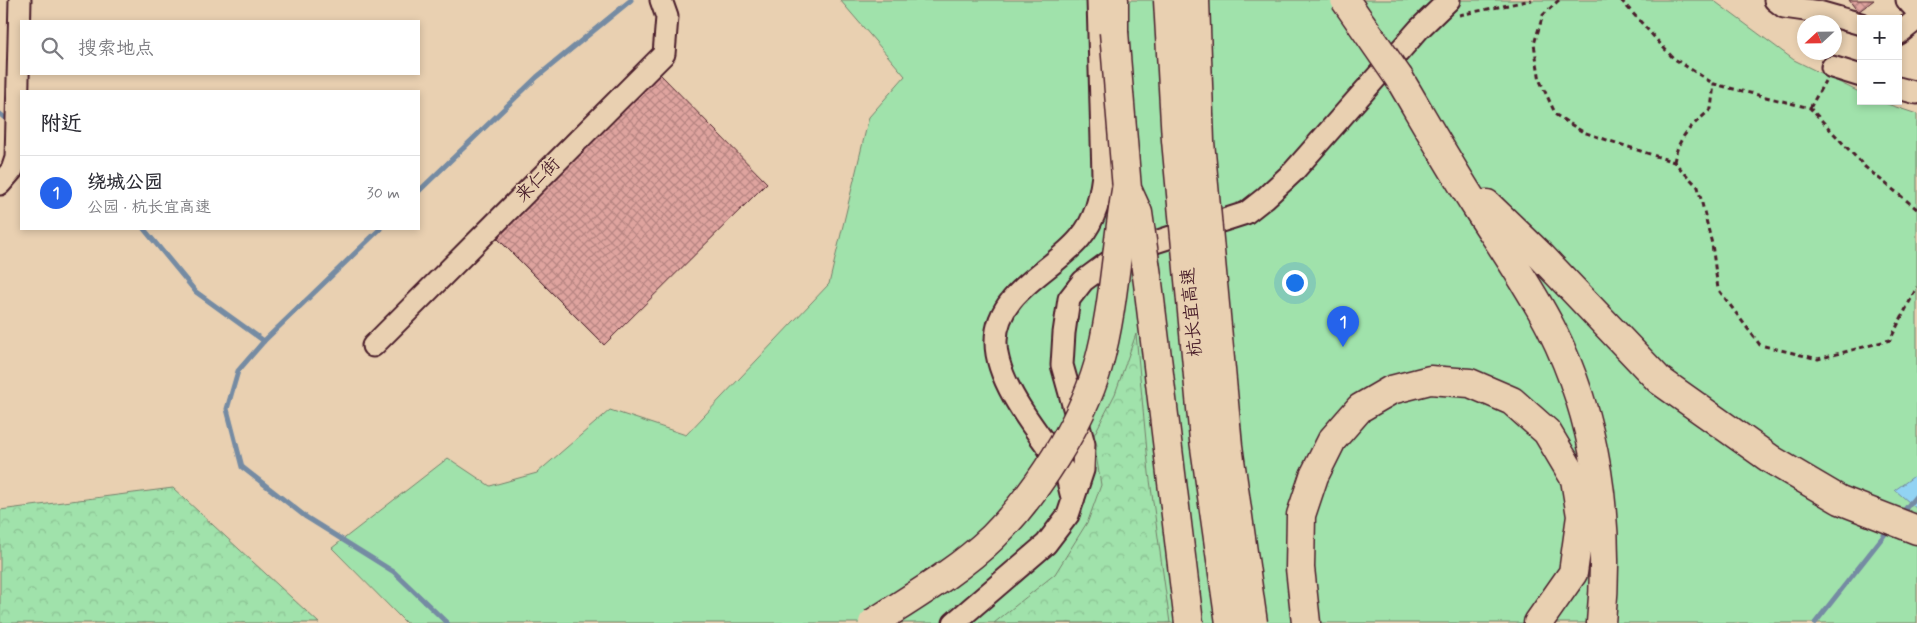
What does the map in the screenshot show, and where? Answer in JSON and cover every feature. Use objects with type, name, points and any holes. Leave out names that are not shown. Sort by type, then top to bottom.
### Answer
[{"type":"highway","points":[[873,623],[933,584],[993,537],[1044,475],[1075,422],[1097,367],[1110,305],[1127,189],[1114,32],[1114,0]]},
{"type":"highway","name":"杭长宜高速","points":[[1168,0],[1176,140],[1204,440],[1230,623]]},
{"type":"highway","name":"杭长宜高速","points":[[1196,0],[1200,142],[1228,446],[1253,623]]},
{"type":"highway","points":[[1345,0],[1399,78],[1453,170],[1551,328],[1575,383],[1594,449],[1604,519],[1604,597],[1601,623]]},
{"type":"highway","points":[[1453,170],[1542,257],[1659,380],[1772,460],[1840,500],[1917,530]]},
{"type":"highway","points":[[1127,189],[1138,213],[1148,282],[1189,623]]},
{"type":"highway","points":[[1306,623],[1300,568],[1301,515],[1314,476],[1332,440],[1360,408],[1392,390],[1430,380],[1470,383],[1512,401],[1547,432],[1575,479],[1581,516],[1572,573],[1538,623]]},
{"type":"street","points":[[0,184],[12,170],[16,158],[20,0]]},
{"type":"street","name":"来仁街","points":[[373,346],[664,54],[667,17],[661,0]]},
{"type":"street","points":[[1072,500],[1066,473],[1025,416],[1002,371],[995,342],[999,319],[1011,299],[1080,239],[1094,217],[1097,208],[1103,175],[1098,0]]},
{"type":"street","points":[[1775,0],[1784,7],[1819,12],[1857,23]]},
{"type":"street","points":[[1908,0],[1917,11]]},
{"type":"street","points":[[954,623],[1046,544],[1068,515],[1083,470],[1084,444],[1062,365],[1069,299],[1082,281],[1122,253],[1246,213],[1294,172],[1418,29],[1452,8]]},
{"type":"street","points":[[1902,31],[1917,19]]},
{"type":"street","points":[[1832,67],[1857,75]]},
{"type":"street","points":[[1902,89],[1917,93]]},
{"type":"path","points":[[1452,8],[1532,0]]},
{"type":"path","points":[[1559,0],[1543,15],[1534,44],[1540,81],[1556,115],[1583,132],[1674,162],[1698,187],[1712,244],[1718,289],[1760,345],[1818,359],[1890,340],[1917,287]]},
{"type":"path","points":[[1621,0],[1673,58],[1714,84],[1810,108],[1865,167],[1917,209]]},
{"type":"path","points":[[1810,108],[1832,67]]},
{"type":"path","points":[[1674,162],[1677,144],[1691,127],[1711,109],[1714,84]]},
{"type":"green space","points":[[840,0],[1713,0],[1794,60],[1857,91],[1857,105],[1890,105],[1917,114],[1917,623],[406,623],[332,548],[448,458],[490,486],[537,473],[610,410],[686,435],[829,284],[869,117],[905,76]]},
{"type":"green space","points":[[1136,334],[1149,473],[1170,623],[994,623],[1055,574],[1088,521],[1101,485],[1093,437],[1115,394]]},
{"type":"green space","points":[[173,488],[319,623],[0,623],[0,510]]},
{"type":"water","points":[[1917,474],[1917,509],[1895,490]]},
{"type":"building","points":[[1849,0],[1874,0],[1858,12]]},
{"type":"building","points":[[660,74],[767,183],[604,345],[495,236]]},
{"type":"waterway","points":[[420,190],[537,77],[631,0]]},
{"type":"waterway","points":[[0,114],[11,123]]},
{"type":"waterway","points":[[145,230],[196,292],[264,341]]},
{"type":"waterway","points":[[379,230],[264,341],[238,371],[227,409],[242,467],[306,517],[394,572],[447,623]]},
{"type":"waterway","points":[[1901,514],[1917,495]]},
{"type":"waterway","points":[[1815,623],[1889,529]]},
{"type":"place","name":"绕城公园","points":[[1343,347]]}]
